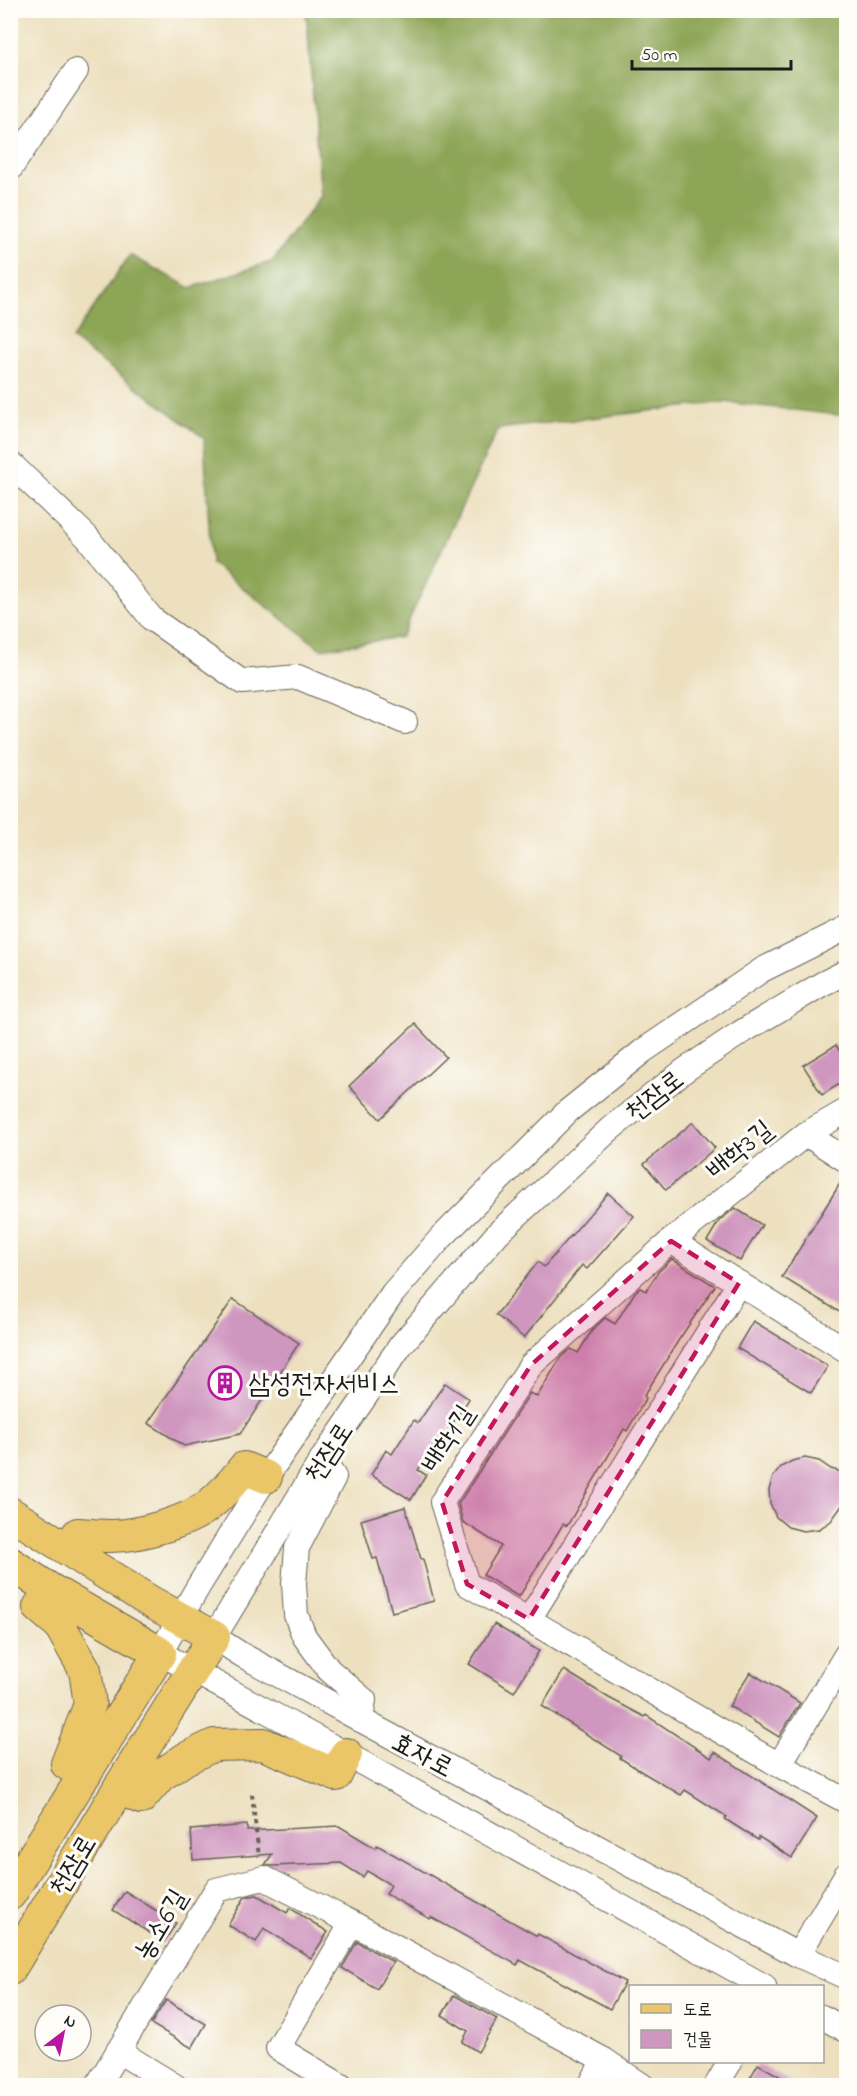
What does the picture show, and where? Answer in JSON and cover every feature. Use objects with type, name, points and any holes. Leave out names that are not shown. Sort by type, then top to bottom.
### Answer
[{"type":"main road","points":[[69,1548],[78,1534],[113,1536],[180,1521],[207,1507],[226,1490],[244,1468],[266,1477]]},
{"type":"main road","name":"효자로","points":[[10,1513],[69,1548],[149,1601],[214,1637]]},
{"type":"main road","name":"효자로","points":[[10,1563],[51,1590],[160,1653]]},
{"type":"main road","points":[[51,1590],[39,1608],[59,1624],[85,1670],[90,1704],[67,1764],[85,1774]]},
{"type":"main road","name":"천잠로","points":[[10,1969],[118,1788],[214,1637]]},
{"type":"main road","name":"천잠로","points":[[10,1894],[160,1653]]},
{"type":"main road","points":[[118,1788],[141,1798],[160,1776],[185,1759],[214,1745],[263,1744],[336,1775],[346,1754]]},
{"type":"street","points":[[10,169],[76,71]]},
{"type":"street","points":[[10,463],[87,537],[152,620],[242,682],[298,676],[405,722]]},
{"type":"street","name":"천잠로","points":[[160,1653],[266,1477],[393,1293],[440,1239],[568,1111],[643,1051],[762,970],[846,928]]},
{"type":"street","name":"천잠로","points":[[214,1637],[322,1459],[401,1346],[498,1233],[610,1129],[685,1070],[740,1033],[846,972]]},
{"type":"street","points":[[806,1134],[846,1111]]},
{"type":"street","name":"배학3길","points":[[531,1365],[671,1241],[806,1134],[846,1160]]},
{"type":"street","points":[[671,1241],[846,1350]]},
{"type":"street","points":[[530,1620],[739,1283]]},
{"type":"street","name":"배학1길","points":[[531,1365],[442,1502],[467,1584],[779,1765],[846,1801]]},
{"type":"street","points":[[322,1459],[334,1477],[297,1548],[294,1584],[296,1615],[304,1636],[329,1670],[364,1700],[361,1720]]},
{"type":"street","name":"효자로","points":[[214,1637],[361,1720],[798,1956],[846,1977]]},
{"type":"street","name":"효자로","points":[[160,1653],[762,1985]]},
{"type":"street","points":[[779,1765],[846,1655]]},
{"type":"street","points":[[798,1956],[846,1875]]},
{"type":"street","points":[[261,1879],[264,1878],[352,1923],[604,2060],[642,2085]]},
{"type":"street","name":"농소6길","points":[[97,2085],[216,1890],[261,1879]]},
{"type":"street","points":[[341,2085],[278,2049],[352,1923]]},
{"type":"street","points":[[824,2019],[846,2030]]},
{"type":"street","points":[[118,2051],[175,2085]]},
{"type":"street","points":[[590,2085],[604,2060]]},
{"type":"street","points":[[716,2085],[729,2063]]},
{"type":"path","points":[[252,1794],[261,1879]]},
{"type":"highlighted area","points":[[671,1241],[739,1283],[529,1619],[467,1584],[442,1502],[531,1365]]},
{"type":"green space","points":[[306,11],[846,11],[846,416],[725,402],[498,429],[401,637],[321,649],[211,563],[204,438],[72,339],[130,255],[190,288],[273,261],[321,196]]},
{"type":"building","points":[[415,1024],[446,1057],[380,1119],[349,1086]]},
{"type":"building","points":[[836,1045],[846,1061],[846,1080],[822,1095],[803,1065]]},
{"type":"building","points":[[693,1122],[715,1148],[666,1190],[644,1164]]},
{"type":"building","points":[[846,1174],[846,1316],[782,1277]]},
{"type":"building","points":[[608,1193],[634,1216],[587,1269],[582,1265],[524,1338],[496,1315],[538,1262],[544,1267]]},
{"type":"building","points":[[735,1208],[762,1225],[740,1261],[707,1241],[719,1221]]},
{"type":"building","points":[[672,1259],[715,1286],[644,1396],[646,1398],[627,1431],[624,1429],[567,1526],[563,1524],[519,1597],[483,1575],[501,1546],[463,1522],[458,1504],[530,1393],[537,1397],[561,1357],[571,1349],[578,1353],[593,1329],[605,1318],[615,1324],[635,1292],[640,1288],[646,1291],[658,1272]]},
{"type":"building","name":"삼성전자서비스","points":[[233,1299],[299,1343],[240,1434],[184,1446],[148,1423]]},
{"type":"building","points":[[753,1321],[828,1366],[811,1393],[737,1348]]},
{"type":"building","points":[[445,1383],[469,1399],[444,1436],[441,1434],[418,1470],[426,1475],[411,1500],[371,1475],[386,1450],[392,1454],[414,1420],[418,1423]]},
{"type":"building","points":[[805,1458],[819,1461],[831,1469],[846,1473],[846,1500],[831,1521],[819,1529],[803,1531],[788,1527],[776,1517],[770,1503],[769,1490],[773,1477],[781,1467]]},
{"type":"building","points":[[405,1507],[421,1559],[423,1559],[434,1601],[392,1612],[377,1558],[373,1559],[361,1520]]},
{"type":"building","points":[[494,1624],[539,1651],[514,1692],[469,1664]]},
{"type":"building","points":[[564,1670],[609,1698],[645,1717],[646,1715],[711,1758],[715,1752],[817,1818],[792,1858],[759,1837],[758,1840],[685,1790],[681,1795],[647,1775],[542,1706]]},
{"type":"building","points":[[750,1672],[800,1703],[779,1737],[729,1706]]},
{"type":"building","points":[[247,1825],[247,1831],[339,1826],[375,1848],[377,1845],[537,1936],[538,1934],[625,1982],[610,2009],[520,1960],[517,1965],[431,1917],[430,1919],[386,1894],[391,1885],[367,1871],[363,1877],[341,1863],[265,1865],[272,1854],[193,1860],[191,1830]]},
{"type":"building","points":[[125,1891],[176,1923],[164,1942],[113,1910]]},
{"type":"building","points":[[257,1895],[287,1913],[290,1908],[328,1932],[311,1958],[264,1928],[256,1942],[228,1925],[245,1897]]},
{"type":"building","points":[[357,1942],[393,1962],[377,1989],[342,1968]]},
{"type":"building","points":[[454,1995],[497,2019],[478,2052],[462,2042],[468,2031],[442,2015]]},
{"type":"building","points":[[166,2000],[206,2024],[192,2048],[151,2024]]},
{"type":"building","points":[[758,2064],[795,2085],[746,2085]]},
{"type":"place","name":"삼성전자서비스","points":[[225,1383]]}]
